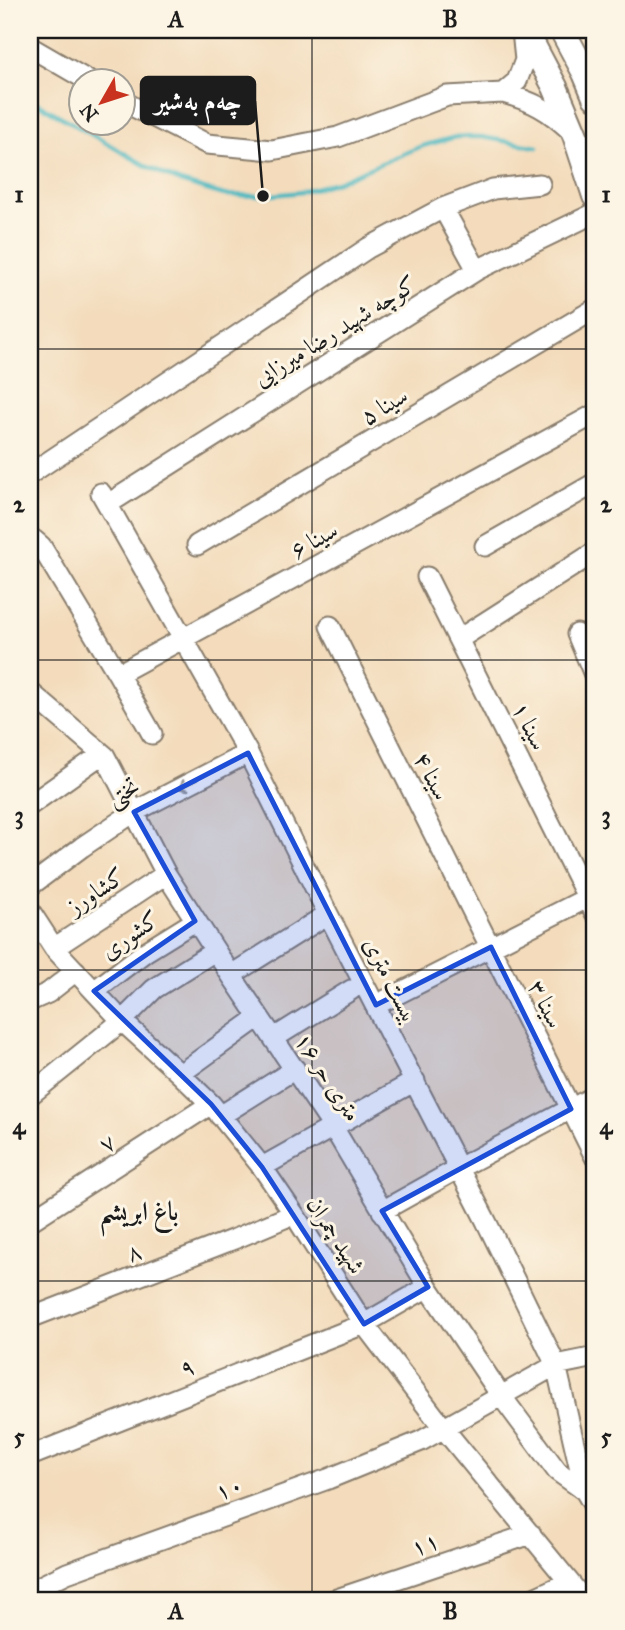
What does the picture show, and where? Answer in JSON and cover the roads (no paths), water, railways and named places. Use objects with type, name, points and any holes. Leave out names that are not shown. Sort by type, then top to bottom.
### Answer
[{"type":"main road","points":[[523,30],[555,87],[575,135],[595,196]]},
{"type":"main road","points":[[562,30],[595,97]]},
{"type":"street","points":[[503,93],[517,80],[524,60],[523,30]]},
{"type":"street","points":[[30,47],[66,68]]},
{"type":"street","points":[[136,109],[207,144],[272,150],[338,137],[447,96],[503,93],[526,99],[552,113],[575,135]]},
{"type":"street","points":[[30,474],[368,248],[443,208],[493,189],[540,184]]},
{"type":"street","points":[[443,208],[477,270]]},
{"type":"street","name":"کوچه شهید رضا میرزایی","points":[[105,498],[477,270],[595,214]]},
{"type":"street","name":"سینا ۵","points":[[197,545],[595,309]]},
{"type":"street","name":"سینا ۶","points":[[118,674],[595,414]]},
{"type":"street","points":[[485,546],[595,483]]},
{"type":"street","name":"بیست متری","points":[[105,498],[248,753],[556,1365],[590,1499]]},
{"type":"street","points":[[30,539],[41,546],[152,734]]},
{"type":"street","points":[[459,639],[595,552]]},
{"type":"street","name":"۱ سینا","points":[[427,577],[593,901]]},
{"type":"street","name":"سینا ۴","points":[[330,626],[491,947]]},
{"type":"street","points":[[577,634],[595,677]]},
{"type":"street","name":"۱۶ متری حر","points":[[30,692],[105,756],[166,874],[334,1127],[428,1287],[502,1397],[557,1471],[590,1499]]},
{"type":"street","name":"تختی","points":[[30,886],[134,812],[248,753]]},
{"type":"street","points":[[30,805],[102,754]]},
{"type":"street","name":"کشاورز","points":[[54,948],[166,874]]},
{"type":"street","points":[[376,1005],[491,947],[593,901]]},
{"type":"street","name":"شهید چمران","points":[[30,911],[54,948],[122,1021],[215,1110],[261,1167],[364,1324],[444,1429],[583,1600]]},
{"type":"street","points":[[231,975],[328,914]]},
{"type":"street","name":"کشوری","points":[[94,991],[145,952],[195,921]]},
{"type":"street","name":"سینا ۳","points":[[491,947],[595,1157]]},
{"type":"street","points":[[30,1096],[122,1021],[154,989],[215,951]]},
{"type":"street","points":[[30,1001],[48,993],[76,971]]},
{"type":"street","points":[[274,1038],[351,990]]},
{"type":"street","points":[[180,1074],[259,1017]]},
{"type":"street","name":"۷","points":[[30,1221],[215,1110],[295,1069]]},
{"type":"street","points":[[261,1167],[415,1081]]},
{"type":"street","points":[[382,1211],[595,1096]]},
{"type":"street","name":"۸","points":[[30,1318],[294,1214]]},
{"type":"street","name":"۹","points":[[30,1456],[364,1324],[428,1287]]},
{"type":"street","name":"۱۰","points":[[30,1591],[67,1573],[328,1479],[421,1441],[556,1365],[595,1357]]},
{"type":"street","name":"۱۱","points":[[334,1600],[531,1534]]},
{"type":"street","points":[[530,1600],[569,1582]]},
{"type":"waterway","points":[[30,99],[148,167],[180,182],[224,195],[263,196],[302,192],[337,182],[422,146],[456,137],[482,137],[537,147]]},
{"type":"place","name":"چەم بەشیر","points":[[263,196]]},
{"type":"district","name":"باغ ابریشم","points":[[139,1211]]}]
